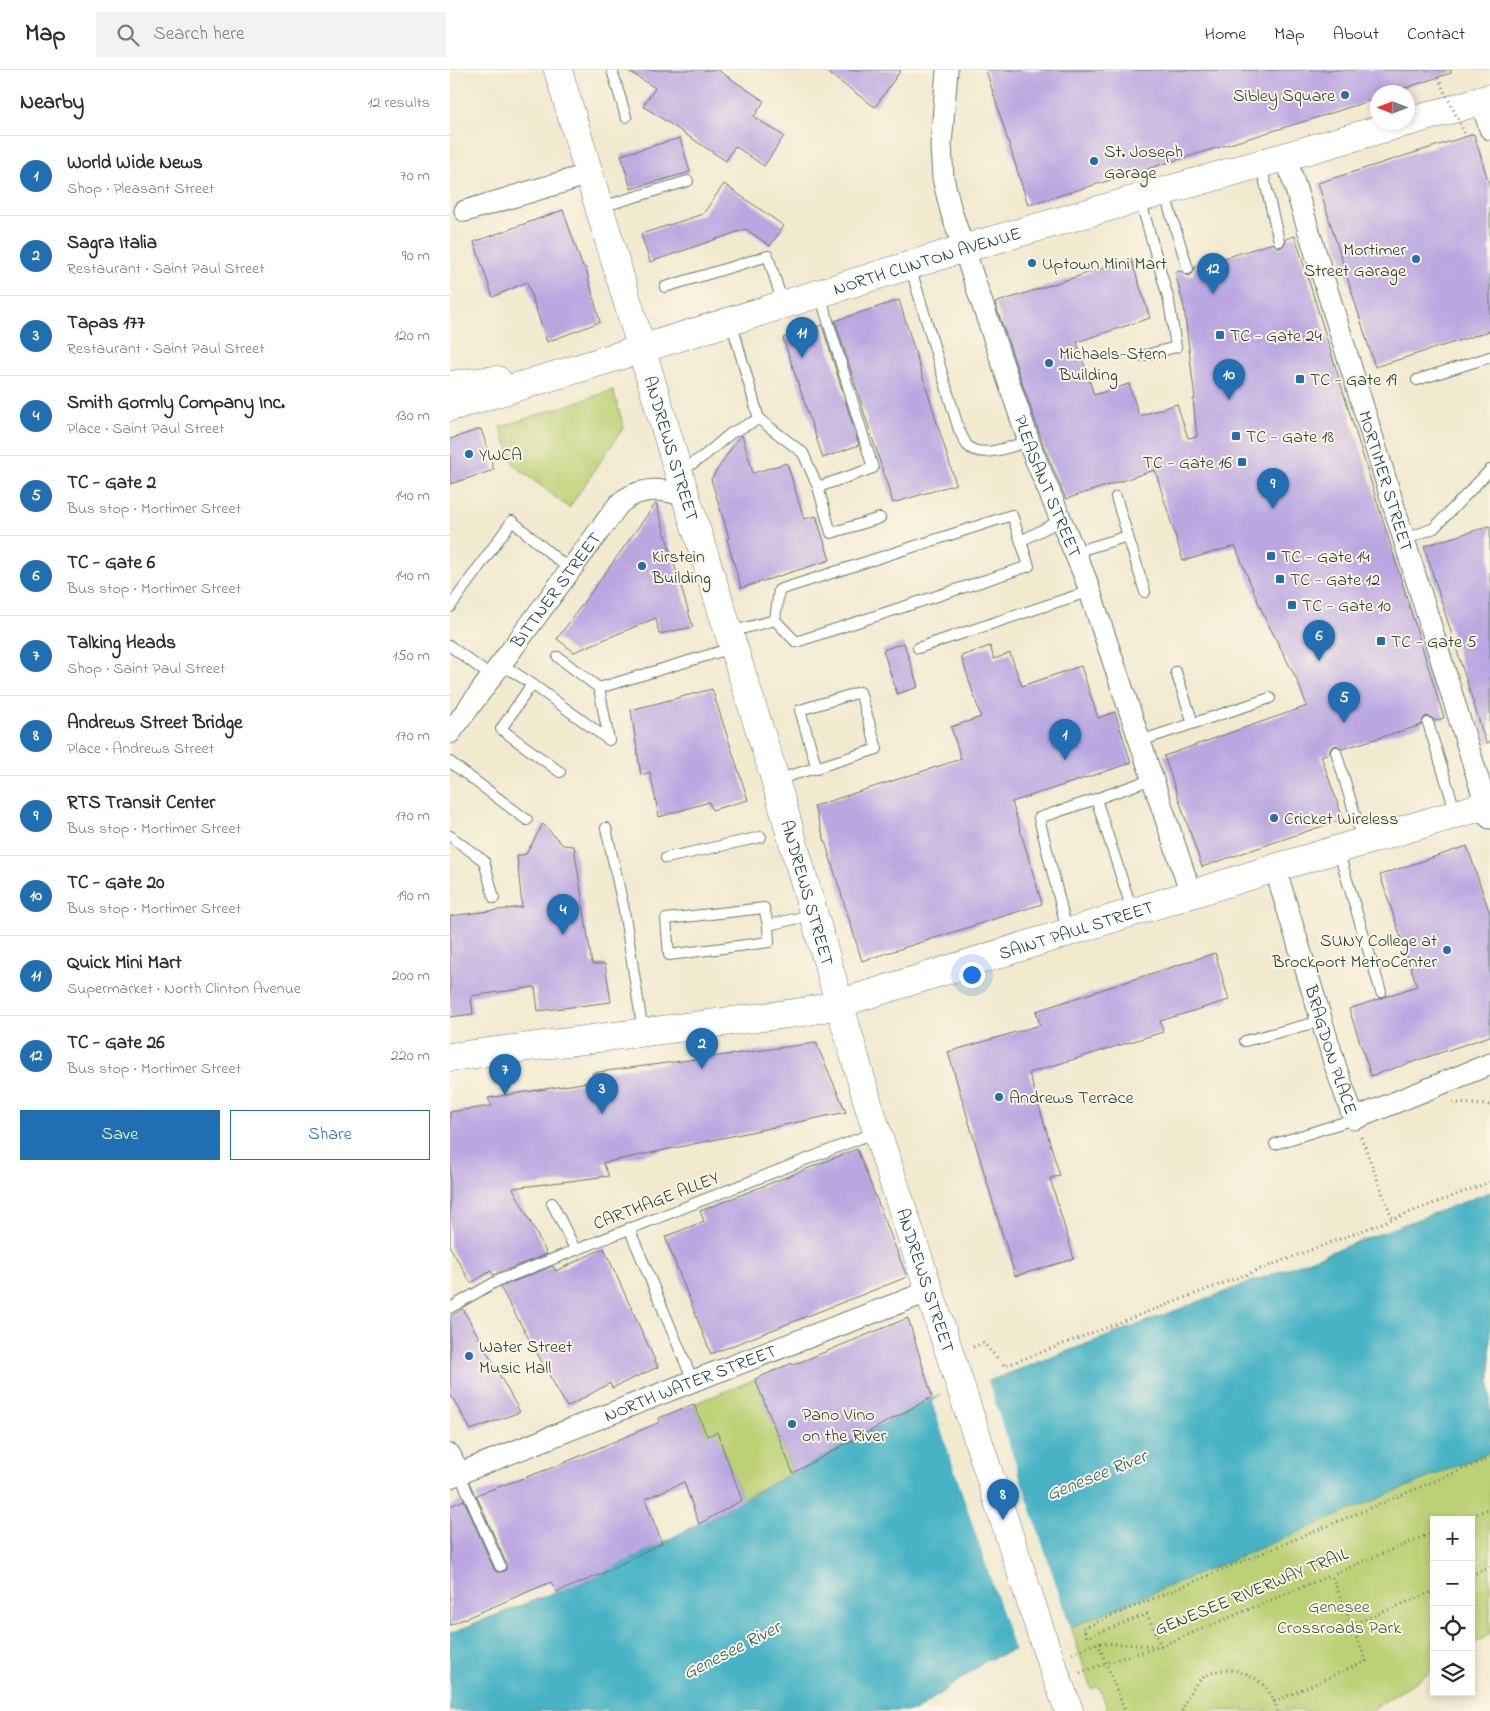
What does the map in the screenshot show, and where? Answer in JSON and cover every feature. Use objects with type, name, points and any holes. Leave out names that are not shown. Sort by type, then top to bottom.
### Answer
[{"type":"main road","name":"ANDREWS STREET","points":[[558,70],[682,485],[775,780],[877,1132],[1046,1648],[1069,1711]]},
{"type":"main road","name":"NORTH CLINTON AVENUE","points":[[1415,120],[1486,99]]},
{"type":"main road","name":"NORTH CLINTON AVENUE","points":[[450,407],[962,249],[1380,130]]},
{"type":"main road","points":[[450,385],[580,368]]},
{"type":"main road","name":"SAINT PAUL STREET","points":[[450,1057],[803,1012],[839,1004],[1350,845],[1456,814],[1489,809]]},
{"type":"street","name":"PLEASANT STREET","points":[[947,70],[941,128],[942,169],[950,211],[1028,441],[1090,591],[1191,894]]},
{"type":"street","points":[[1486,99],[1490,128]]},
{"type":"street","name":"MORTIMER STREET","points":[[1273,161],[1404,540],[1489,809]]},
{"type":"street","points":[[465,211],[590,174]]},
{"type":"street","name":"BITTNER STREET","points":[[450,733],[570,570],[626,498],[649,490],[670,491],[682,485]]},
{"type":"street","name":"BRAGDON PLACE","points":[[1275,868],[1321,1021],[1356,1125],[1490,1064]]},
{"type":"street","name":"NORTH WATER STREET","points":[[453,1468],[693,1381],[930,1291]]},
{"type":"lane","points":[[612,70],[626,116]]},
{"type":"lane","points":[[1273,161],[1274,225],[1279,241]]},
{"type":"lane","points":[[600,207],[688,181]]},
{"type":"lane","points":[[1152,195],[1188,269]]},
{"type":"lane","points":[[1142,356],[1176,347],[1152,195]]},
{"type":"lane","points":[[665,287],[768,256],[783,304]]},
{"type":"lane","points":[[909,265],[956,421],[968,446],[978,451],[993,451],[1028,441]]},
{"type":"lane","points":[[818,487],[873,468],[819,293]]},
{"type":"lane","points":[[731,321],[759,419],[803,453],[818,487],[831,533],[880,518]]},
{"type":"lane","points":[[1417,380],[1490,357]]},
{"type":"lane","points":[[682,485],[705,455],[731,433],[759,419]]},
{"type":"lane","points":[[1404,540],[1434,528],[1490,470]]},
{"type":"lane","points":[[1116,497],[1145,592]]},
{"type":"lane","points":[[1012,515],[1029,566],[796,642],[775,620],[779,590],[1012,515]]},
{"type":"lane","points":[[1021,541],[1061,520]]},
{"type":"lane","points":[[450,607],[512,521],[570,570]]},
{"type":"lane","points":[[1075,552],[1128,536]]},
{"type":"lane","points":[[918,648],[1090,591]]},
{"type":"lane","points":[[599,688],[731,640],[775,620]]},
{"type":"lane","points":[[450,646],[496,670],[532,684],[609,740],[599,688],[558,658]]},
{"type":"lane","points":[[1176,672],[1193,724]]},
{"type":"lane","points":[[532,684],[501,729],[560,772]]},
{"type":"lane","points":[[775,780],[817,768],[877,750],[860,692],[800,710],[817,768]]},
{"type":"lane","points":[[1140,741],[1270,698]]},
{"type":"lane","points":[[1428,723],[1456,814]]},
{"type":"lane","points":[[1336,752],[1350,845],[1381,992]]},
{"type":"lane","points":[[450,762],[528,820]]},
{"type":"lane","points":[[1068,933],[1038,818],[1152,779]]},
{"type":"lane","points":[[1096,799],[1132,912]]},
{"type":"lane","points":[[606,828],[624,910],[643,1033]]},
{"type":"lane","points":[[450,836],[484,861],[494,898]]},
{"type":"lane","points":[[666,858],[761,838]]},
{"type":"lane","points":[[764,908],[768,925],[769,942],[669,956],[666,919],[764,908]]},
{"type":"lane","points":[[768,925],[813,915]]},
{"type":"lane","points":[[1245,1041],[1321,1021]]},
{"type":"lane","points":[[1275,1144],[1356,1125]]},
{"type":"lane","name":"CARTHAGE ALLEY","points":[[450,1308],[497,1280],[877,1132]]},
{"type":"lane","points":[[552,1203],[575,1249]]},
{"type":"lane","points":[[628,1228],[693,1381]]},
{"type":"lane","points":[[453,1468],[500,1566]]},
{"type":"path","points":[[1438,78],[1466,136]]},
{"type":"path","points":[[1452,1104],[1490,1105]]},
{"type":"path","points":[[1356,1125],[1392,1218]]},
{"type":"path","points":[[979,1345],[983,1343],[1005,1366],[1490,1182]]},
{"type":"path","points":[[1093,1668],[1161,1646],[1147,1614],[1087,1637],[1083,1628],[1490,1458]]},
{"type":"path","points":[[1472,1516],[1490,1508]]},
{"type":"path","name":"GENESEE RIVERWAY TRAIL","points":[[1074,1652],[1098,1643],[1161,1646],[1430,1534]]},
{"type":"path","points":[[1475,1573],[1490,1567]]},
{"type":"path","points":[[1274,1702],[1366,1661],[1331,1574]]},
{"type":"path","points":[[1351,1626],[1430,1593]]},
{"type":"path","points":[[1098,1643],[1125,1711]]},
{"type":"path","points":[[1182,1711],[1187,1696],[1200,1680],[1215,1672],[1238,1670],[1255,1677],[1267,1688],[1277,1711]]},
{"type":"green space","points":[[613,390],[624,427],[569,508],[514,465],[500,427]]},
{"type":"green space","points":[[755,1379],[793,1473],[742,1498],[720,1442],[711,1445],[694,1404]]},
{"type":"green space","name":"Genesee Crossroads Park","points":[[1490,1452],[1490,1634],[1475,1643],[1475,1516],[1430,1516],[1430,1673],[1370,1711],[1108,1711],[1099,1686],[1091,1689],[1071,1627]]},
{"type":"water","name":"Genesee River","points":[[1490,1192],[1490,1452],[986,1661],[916,1711],[450,1711],[450,1633],[599,1575],[932,1398],[991,1380]]},
{"type":"pier","points":[[987,1378],[1071,1630],[1015,1652],[932,1402],[949,1390]]},
{"type":"building","points":[[627,70],[718,70],[764,101],[754,117],[784,136],[764,166],[735,146],[726,161],[643,106],[655,88]]},
{"type":"building","points":[[824,70],[901,70],[875,107]]},
{"type":"building","name":"St. Joseph Garage","points":[[986,70],[1451,70],[1451,73],[1414,85],[1370,85],[1370,101],[1028,205]]},
{"type":"building","name":"Mortimer Street Garage","points":[[1474,134],[1490,187],[1490,331],[1375,367],[1318,183]]},
{"type":"building","points":[[680,138],[690,172],[631,189],[621,155]]},
{"type":"building","points":[[724,184],[784,226],[770,246],[746,229],[650,262],[641,234],[703,214]]},
{"type":"building","points":[[563,210],[582,265],[586,269],[600,322],[547,342],[527,282],[493,297],[474,242]]},
{"type":"building","points":[[1295,236],[1444,718],[1435,721],[1426,716],[1423,719],[1422,725],[1342,749],[1338,745],[1334,746],[1329,753],[1321,756],[1343,819],[1202,867],[1164,756],[1307,706],[1297,680],[1264,616],[1235,546],[1183,561],[1155,470],[1066,499],[1044,447],[995,303],[1131,259],[1150,318],[1077,342],[1094,395],[1129,384],[1139,416],[1177,404],[1188,438],[1197,437],[1193,399],[1195,399],[1184,307],[1175,272],[1181,271],[1190,276],[1195,267],[1273,243],[1281,248],[1286,239]]},
{"type":"building","points":[[899,300],[956,484],[893,503],[835,321]]},
{"type":"building","points":[[822,325],[859,445],[823,458],[783,338]]},
{"type":"building","name":"YWCA","points":[[481,429],[494,470],[450,484],[450,439]]},
{"type":"building","points":[[742,435],[753,473],[787,463],[804,519],[816,516],[830,560],[741,588],[727,539],[729,538],[711,479]]},
{"type":"building","name":"Kirstein Building","points":[[656,503],[693,627],[659,634],[656,618],[574,652],[557,639]]},
{"type":"building","points":[[1490,526],[1490,742],[1486,743],[1424,546]]},
{"type":"building","points":[[904,643],[918,687],[897,694],[883,650]]},
{"type":"building","points":[[990,646],[994,659],[1010,653],[1022,686],[1081,666],[1098,718],[1115,712],[1131,763],[1012,802],[1042,904],[862,961],[814,806],[961,759],[951,727],[981,717],[961,656]]},
{"type":"building","points":[[712,689],[748,800],[712,810],[709,802],[659,817],[650,772],[641,775],[631,710]]},
{"type":"building","points":[[543,824],[563,845],[574,846],[592,964],[605,964],[611,1002],[538,1011],[535,987],[471,996],[473,1014],[450,1017],[450,916],[522,907],[517,856],[526,854]]},
{"type":"building","name":"SUNY College at Brockport MetroCenter","points":[[1467,846],[1490,914],[1490,1036],[1371,1076],[1349,1009],[1417,986],[1380,875]]},
{"type":"building","name":"Andrews Terrace","points":[[1215,953],[1229,1000],[1160,1021],[1163,1032],[1029,1073],[1060,1176],[1050,1178],[1074,1259],[1015,1276],[948,1052],[1040,1025],[1036,1011]]},
{"type":"building","points":[[816,1043],[846,1112],[603,1163],[609,1176],[513,1188],[547,1254],[493,1275],[491,1271],[471,1283],[450,1247],[450,1112],[492,1106],[488,1098],[595,1081],[592,1073]]},
{"type":"building","points":[[857,1149],[907,1277],[711,1354],[665,1237],[704,1221],[700,1211]]},
{"type":"building","points":[[604,1248],[658,1367],[612,1388],[610,1383],[567,1407],[500,1287],[553,1266],[556,1271]]},
{"type":"building","name":"Water Street Music Hall","points":[[463,1309],[520,1412],[471,1430],[450,1394],[450,1317]]},
{"type":"building","points":[[908,1318],[932,1397],[793,1473],[755,1379]]},
{"type":"building","points":[[694,1404],[707,1436],[717,1432],[742,1500],[699,1524],[684,1482],[645,1499],[662,1543],[599,1575],[557,1592],[551,1582],[450,1625],[450,1506],[464,1500],[494,1569],[496,1572],[502,1572],[506,1570],[506,1563],[476,1495],[554,1467],[660,1422],[659,1418]]},
{"type":"place","name":"Sibley Square","points":[[1345,95]]},
{"type":"place","name":"St. Joseph Garage","points":[[1094,161]]},
{"type":"place","name":"Mortimer Street Garage","points":[[1416,259]]},
{"type":"place","name":"Uptown Mini Mart","points":[[1032,263]]},
{"type":"place","name":"TC - Gate 26","points":[[1213,294]]},
{"type":"place","name":"TC - Gate 24","points":[[1220,335]]},
{"type":"place","name":"Quick Mini Mart","points":[[802,358]]},
{"type":"place","name":"Michaels-Stern Building","points":[[1049,363]]},
{"type":"place","name":"TC - Gate 19","points":[[1300,379]]},
{"type":"place","name":"TC - Gate 20","points":[[1229,400]]},
{"type":"place","name":"TC - Gate 18","points":[[1236,436]]},
{"type":"place","name":"YWCA","points":[[469,454]]},
{"type":"place","name":"TC - Gate 16","points":[[1242,462]]},
{"type":"place","name":"RTS Transit Center","points":[[1273,509]]},
{"type":"place","name":"TC - Gate 14","points":[[1271,556]]},
{"type":"place","name":"Kirstein Building","points":[[642,566]]},
{"type":"place","name":"TC - Gate 12","points":[[1280,579]]},
{"type":"place","name":"TC - Gate 10","points":[[1292,605]]},
{"type":"place","name":"TC - Gate 5","points":[[1381,641]]},
{"type":"place","name":"TC - Gate 6","points":[[1319,661]]},
{"type":"place","name":"TC - Gate 2","points":[[1344,723]]},
{"type":"place","name":"World Wide News","points":[[1065,760]]},
{"type":"place","name":"Cricket Wireless","points":[[1274,818]]},
{"type":"place","name":"Smith Gormly Company Inc.","points":[[563,935]]},
{"type":"place","name":"SUNY College at Brockport MetroCenter","points":[[1447,950]]},
{"type":"place","name":"Sagra Italia","points":[[702,1069]]},
{"type":"place","name":"Talking Heads","points":[[505,1095]]},
{"type":"place","name":"Andrews Terrace","points":[[999,1097]]},
{"type":"place","name":"Tapas 177","points":[[602,1114]]},
{"type":"place","name":"Water Street Music Hall","points":[[469,1356]]},
{"type":"place","name":"Pano Vino on the River","points":[[792,1424]]},
{"type":"place","name":"Andrews Street Bridge","points":[[1003,1520]]}]
